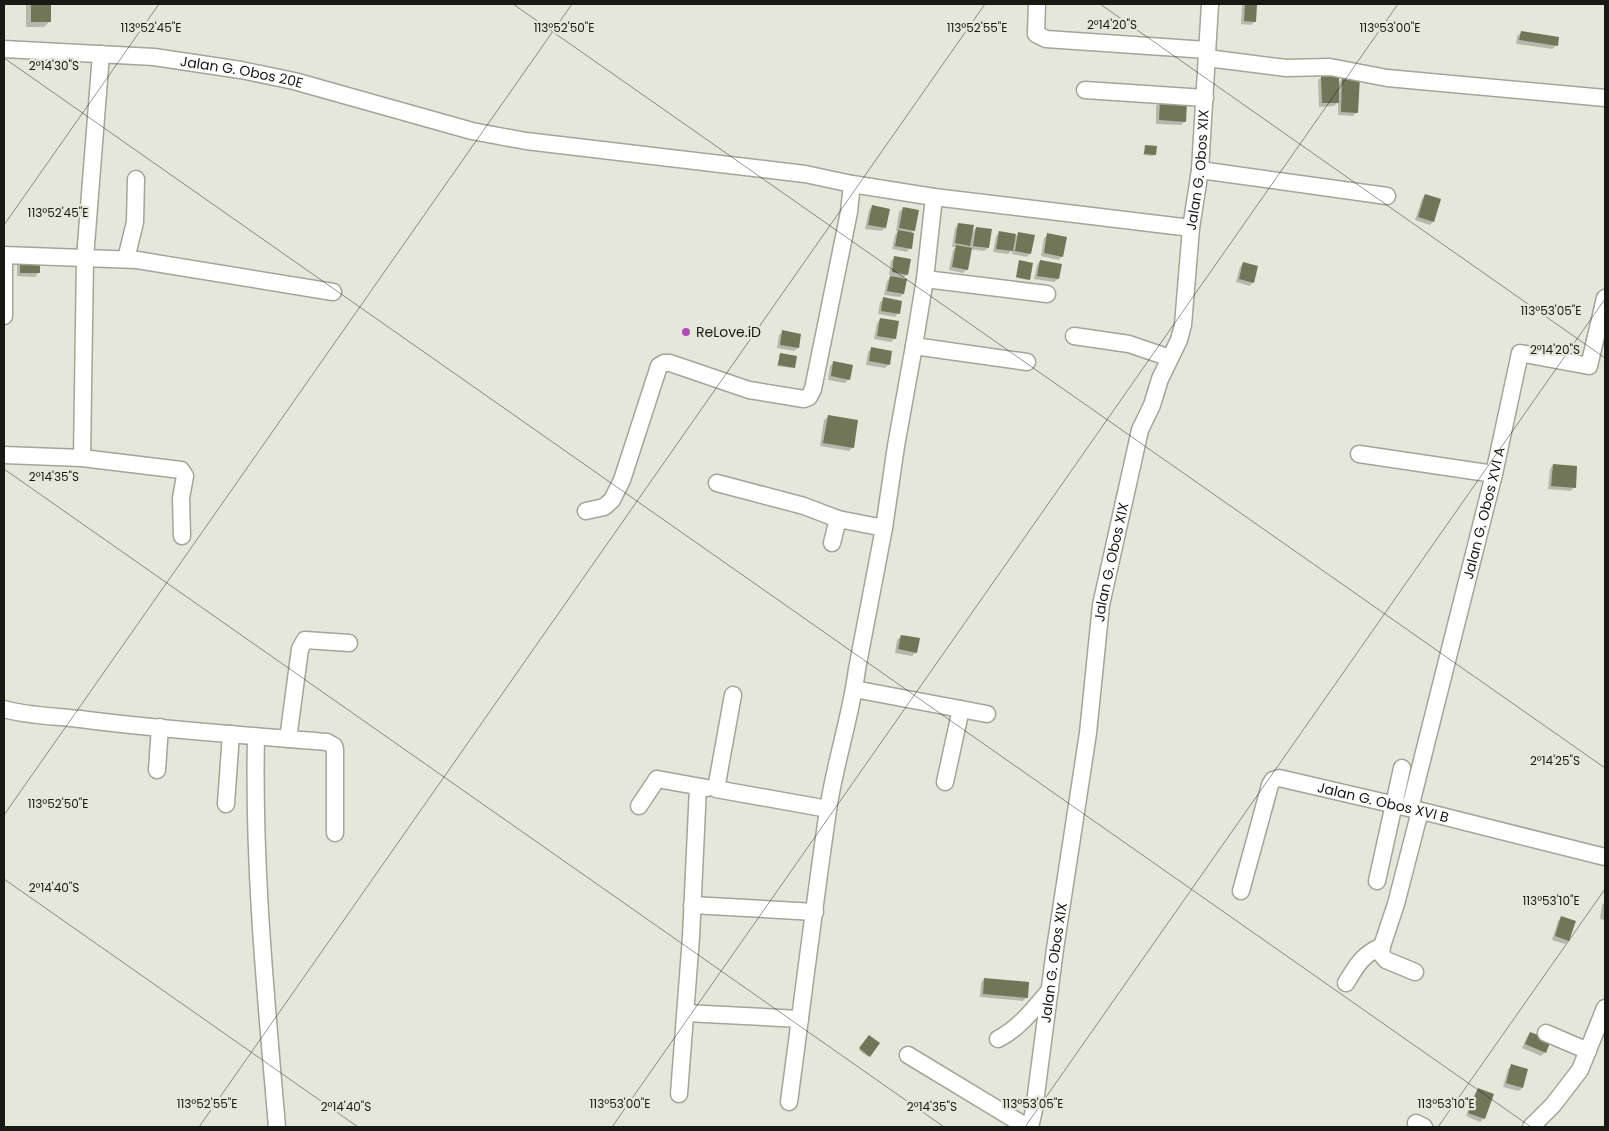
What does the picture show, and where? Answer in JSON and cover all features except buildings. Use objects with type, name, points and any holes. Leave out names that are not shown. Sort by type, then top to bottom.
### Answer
[{"type":"street","points":[[1037,4],[1036,34],[1046,39],[1207,54],[1286,68],[1330,67],[1387,78],[1605,98]]},
{"type":"street","name":"Jalan G. Obos XIX","points":[[1028,1127],[1033,1120],[1088,733],[1101,605],[1140,430],[1179,340],[1183,325],[1191,228],[1200,170],[1210,4]]},
{"type":"street","name":"Jalan G. Obos 20E","points":[[4,48],[154,57],[241,70],[294,81],[472,131],[526,141],[580,149],[805,174],[852,184],[934,197],[1191,228]]},
{"type":"street","points":[[82,458],[85,258],[101,54]]},
{"type":"street","points":[[1085,90],[1205,98]]},
{"type":"street","points":[[1200,170],[1387,196]]},
{"type":"street","points":[[126,259],[135,222],[136,179]]},
{"type":"street","points":[[586,510],[604,506],[612,500],[622,480],[659,366],[664,363],[670,363],[749,390],[804,399],[808,397],[811,393],[819,361],[849,212],[852,184]]},
{"type":"street","points":[[789,1102],[828,809],[854,689],[884,528],[925,279],[934,197]]},
{"type":"street","points":[[4,316],[4,254],[126,259],[189,267],[333,292]]},
{"type":"street","points":[[925,279],[1047,294]]},
{"type":"street","name":"Jalan G. Obos XVI A","points":[[1382,946],[1396,904],[1415,809],[1494,474],[1520,353],[1589,366],[1605,298]]},
{"type":"street","points":[[1074,336],[1129,344],[1170,358]]},
{"type":"street","points":[[914,346],[1027,362]]},
{"type":"street","points":[[1358,454],[1494,474]]},
{"type":"street","points":[[4,455],[82,458],[181,470],[185,476],[181,498],[182,536]]},
{"type":"street","points":[[717,483],[804,506],[838,520],[884,528]]},
{"type":"street","points":[[832,543],[838,520]]},
{"type":"street","points":[[288,739],[302,642],[305,640],[349,643]]},
{"type":"street","points":[[854,689],[987,714]]},
{"type":"street","points":[[716,788],[733,694]]},
{"type":"street","points":[[4,709],[36,715],[328,742],[336,749],[335,833]]},
{"type":"street","points":[[945,782],[961,709]]},
{"type":"street","points":[[157,770],[160,727]]},
{"type":"street","points":[[226,804],[231,734]]},
{"type":"street","points":[[256,736],[255,795],[260,918],[277,1127]]},
{"type":"street","points":[[1377,881],[1402,768]]},
{"type":"street","name":"Jalan G. Obos XVI B","points":[[1241,891],[1270,785],[1273,780],[1279,778],[1415,809],[1605,857]]},
{"type":"street","points":[[639,806],[657,779],[828,809]]},
{"type":"street","points":[[679,1094],[686,1013],[698,787]]},
{"type":"street","points":[[692,905],[815,912]]},
{"type":"street","points":[[1382,946],[1381,954],[1386,960],[1415,972]]},
{"type":"street","points":[[1346,983],[1358,963],[1368,952],[1382,946]]},
{"type":"street","points":[[998,1039],[1012,1032],[1050,990]]},
{"type":"street","points":[[1531,1127],[1553,1105],[1580,1070],[1605,1008]]},
{"type":"street","points":[[686,1013],[800,1019]]},
{"type":"street","points":[[1546,1034],[1588,1051]]},
{"type":"street","points":[[908,1055],[1028,1127]]},
{"type":"place","name":"ReLove.iD","points":[[686,332]]}]
